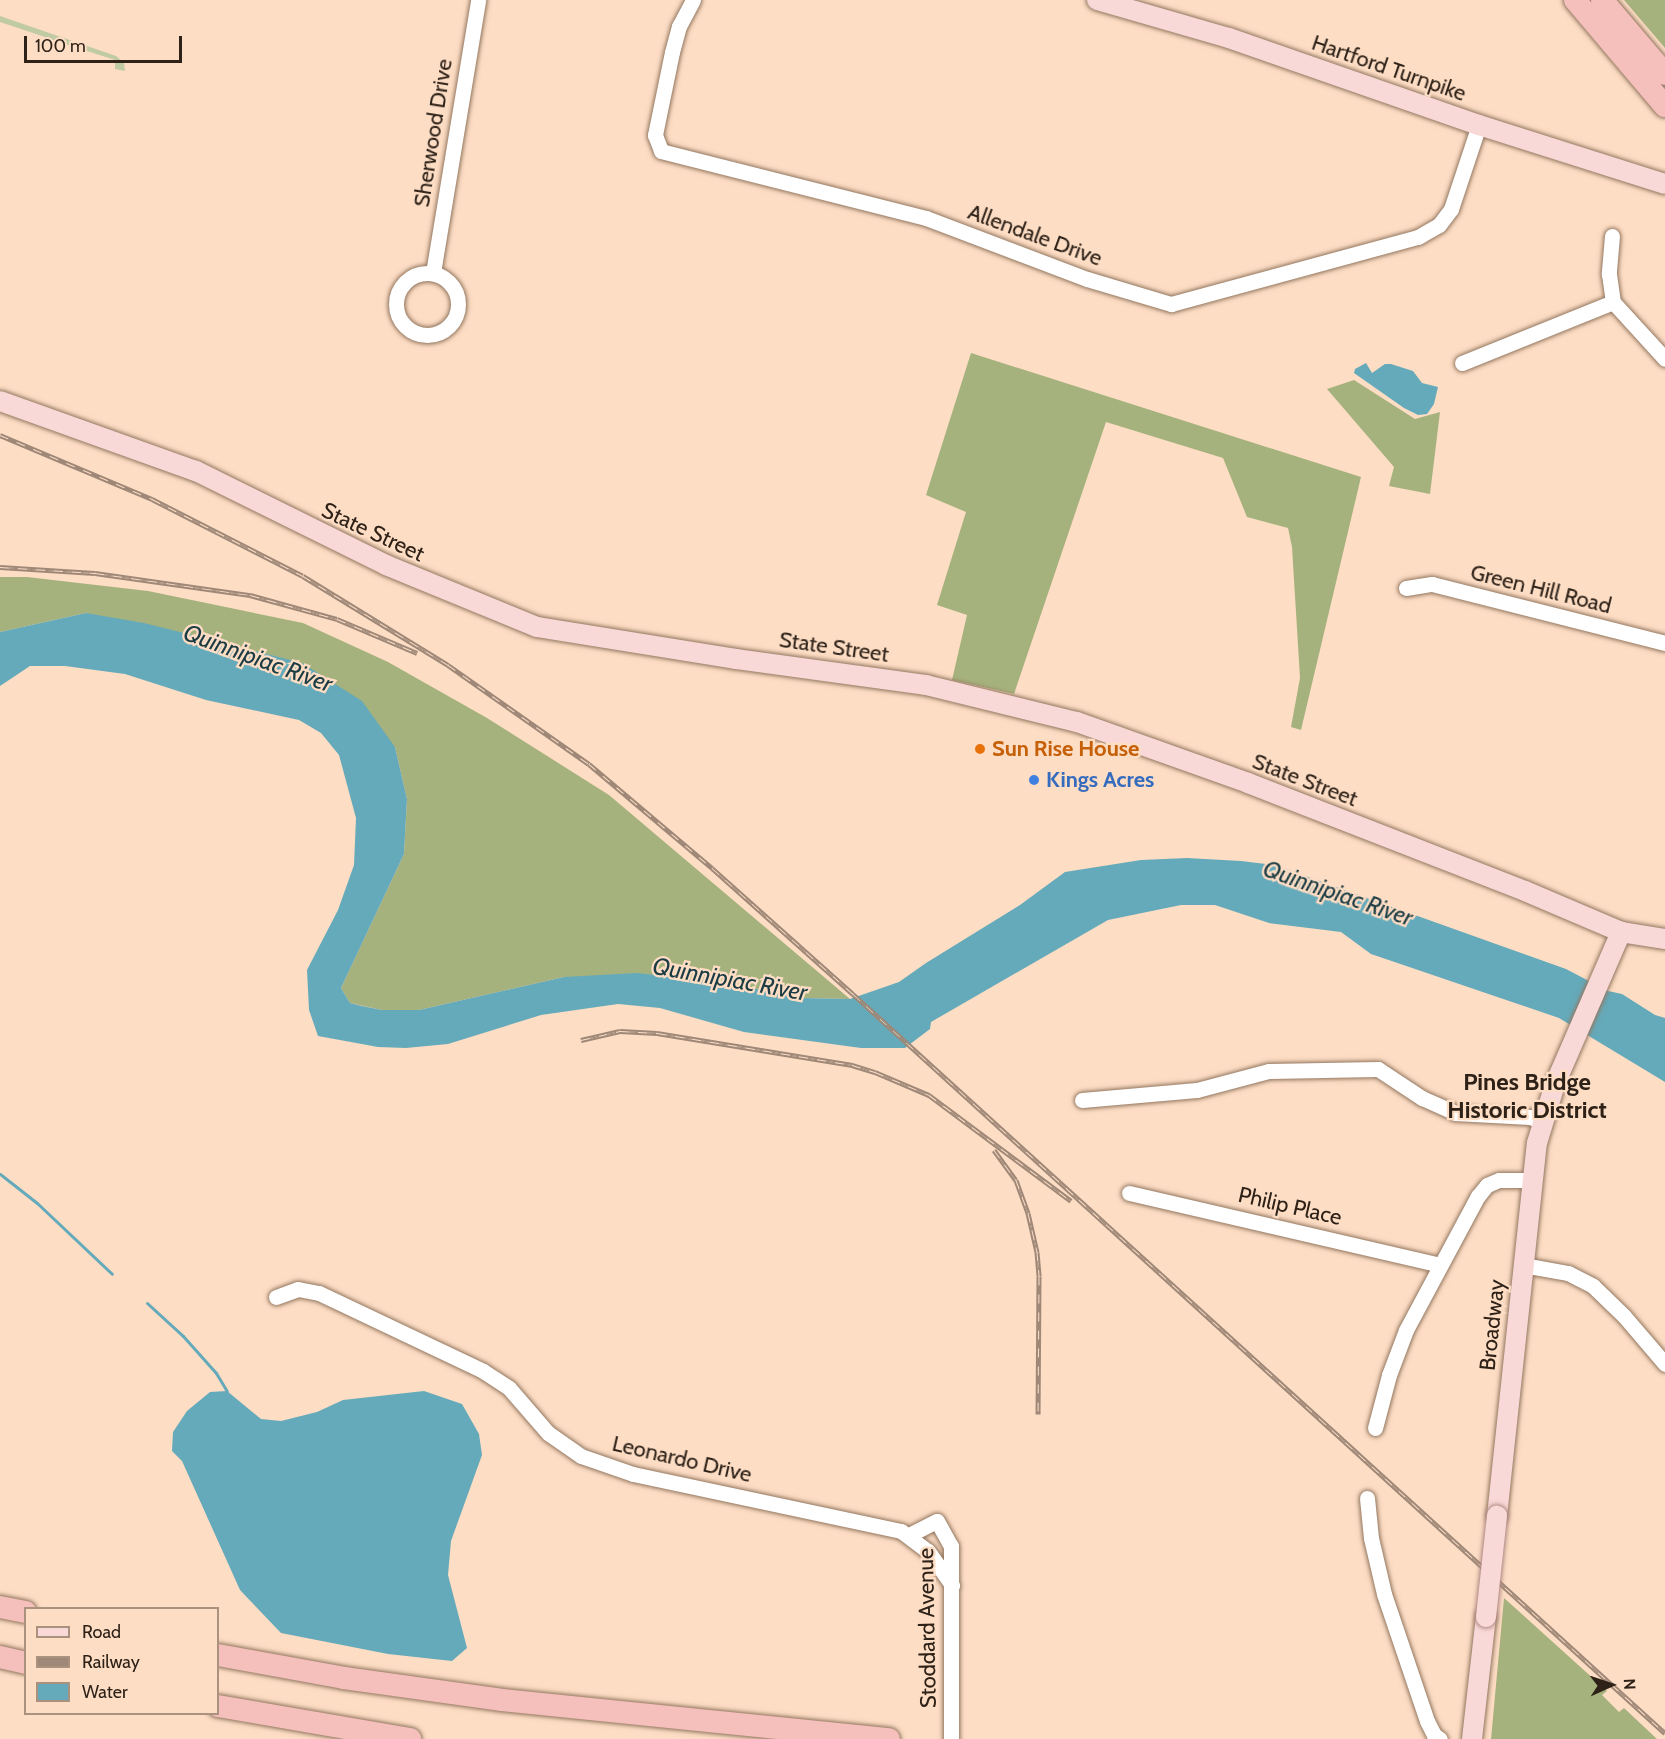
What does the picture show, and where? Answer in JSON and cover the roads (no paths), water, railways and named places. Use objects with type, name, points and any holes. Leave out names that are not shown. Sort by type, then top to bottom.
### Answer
[{"type":"highway","points":[[1575,0],[1665,106]]},
{"type":"highway","points":[[1602,0],[1665,74]]},
{"type":"highway","points":[[0,1607],[24,1612]]},
{"type":"highway","points":[[219,1655],[344,1678],[502,1700],[889,1739]]},
{"type":"highway","points":[[0,1658],[24,1663]]},
{"type":"highway","points":[[0,1671],[24,1677]]},
{"type":"highway","points":[[219,1706],[410,1739]]},
{"type":"main road","name":"Hartford Turnpike","points":[[1097,0],[1229,38],[1479,125],[1665,184]]},
{"type":"main road","name":"State Street","points":[[0,401],[196,471],[386,565],[537,627],[736,659],[926,685],[1077,722],[1248,783],[1526,891],[1621,932],[1665,939]]},
{"type":"main road","name":"Broadway","points":[[1472,1739],[1532,1180],[1542,1120],[1621,932]]},
{"type":"street","name":"Sherwood Drive","points":[[433,273],[478,0]]},
{"type":"street","name":"Allendale Drive","points":[[693,0],[679,26],[672,52],[656,135],[661,151],[926,218],[1087,279],[1170,304],[1418,237],[1440,225],[1451,209],[1479,125]]},
{"type":"street","points":[[1612,236],[1609,274],[1613,302],[1665,359]]},
{"type":"street","points":[[422,273],[433,273],[450,283],[455,291],[458,310],[449,327],[441,333],[422,335],[403,324],[396,304],[403,284],[422,273]]},
{"type":"street","points":[[1462,363],[1613,302]]},
{"type":"street","name":"Green Hill Road","points":[[1406,588],[1432,584],[1665,643]]},
{"type":"street","points":[[1082,1100],[1197,1090],[1269,1071],[1378,1070],[1422,1098],[1455,1113],[1530,1117],[1542,1120]]},
{"type":"street","points":[[1375,1428],[1398,1350],[1440,1265],[1478,1196],[1487,1185],[1506,1179],[1532,1180]]},
{"type":"street","name":"Philip Place","points":[[1129,1192],[1440,1265]]},
{"type":"street","points":[[1523,1264],[1568,1273],[1593,1286],[1624,1316],[1665,1365]]},
{"type":"street","name":"Leonardo Drive","points":[[276,1297],[298,1289],[319,1293],[483,1371],[509,1388],[548,1433],[581,1456],[633,1474],[888,1527],[909,1535],[928,1551],[952,1585]]},
{"type":"street","points":[[1367,1498],[1371,1538],[1384,1594],[1427,1721],[1434,1735],[1440,1739]]},
{"type":"street","name":"Stoddard Avenue","points":[[909,1535],[937,1521],[950,1543],[951,1739]]},
{"type":"water","points":[[1366,363],[1372,373],[1385,364],[1391,364],[1413,371],[1422,383],[1438,387],[1434,404],[1427,414],[1418,415],[1404,408],[1354,373],[1355,369]]},
{"type":"water","name":"Quinnipiac River","points":[[86,613],[144,623],[302,663],[362,701],[395,747],[407,799],[404,854],[341,988],[350,1003],[382,1010],[419,1010],[564,977],[637,973],[726,983],[803,998],[850,999],[899,982],[1020,905],[1065,872],[1141,860],[1187,858],[1241,861],[1275,865],[1566,969],[1608,991],[1622,994],[1655,1015],[1665,1018],[1665,1082],[1559,1018],[1371,954],[1341,932],[1269,923],[1215,905],[1181,905],[1108,920],[931,1022],[930,1029],[905,1048],[861,1048],[744,1032],[660,1008],[618,1004],[541,1015],[448,1044],[406,1048],[378,1047],[318,1036],[309,1010],[307,970],[338,910],[354,865],[356,818],[339,755],[321,733],[299,720],[206,700],[125,674],[65,666],[30,666],[0,686],[0,632]]},
{"type":"water","points":[[227,1391],[261,1419],[281,1421],[317,1412],[343,1400],[424,1391],[462,1404],[479,1434],[482,1455],[451,1541],[448,1575],[467,1648],[452,1661],[388,1654],[281,1633],[240,1590],[182,1461],[172,1451],[173,1432],[187,1411],[210,1392]]},
{"type":"waterway","points":[[0,1174],[37,1203],[112,1274]]},
{"type":"waterway","points":[[147,1303],[183,1336],[216,1373],[227,1391]]},
{"type":"railway","points":[[0,435],[152,499],[303,576],[448,665],[589,764],[712,868],[853,994],[1665,1733]]},
{"type":"railway","points":[[0,567],[95,573],[250,595],[337,619],[417,653]]},
{"type":"railway","points":[[581,1040],[620,1031],[657,1033],[852,1065],[875,1072],[929,1095],[1071,1201]]},
{"type":"railway","points":[[994,1150],[1016,1180],[1028,1213],[1037,1252],[1039,1276],[1038,1414]]},
{"type":"place","name":"Sun Rise House","points":[[980,749]]},
{"type":"place","name":"Kings Acres","points":[[1034,780]]},
{"type":"district","name":"Pines Bridge Historic District","points":[[1527,1096]]}]
